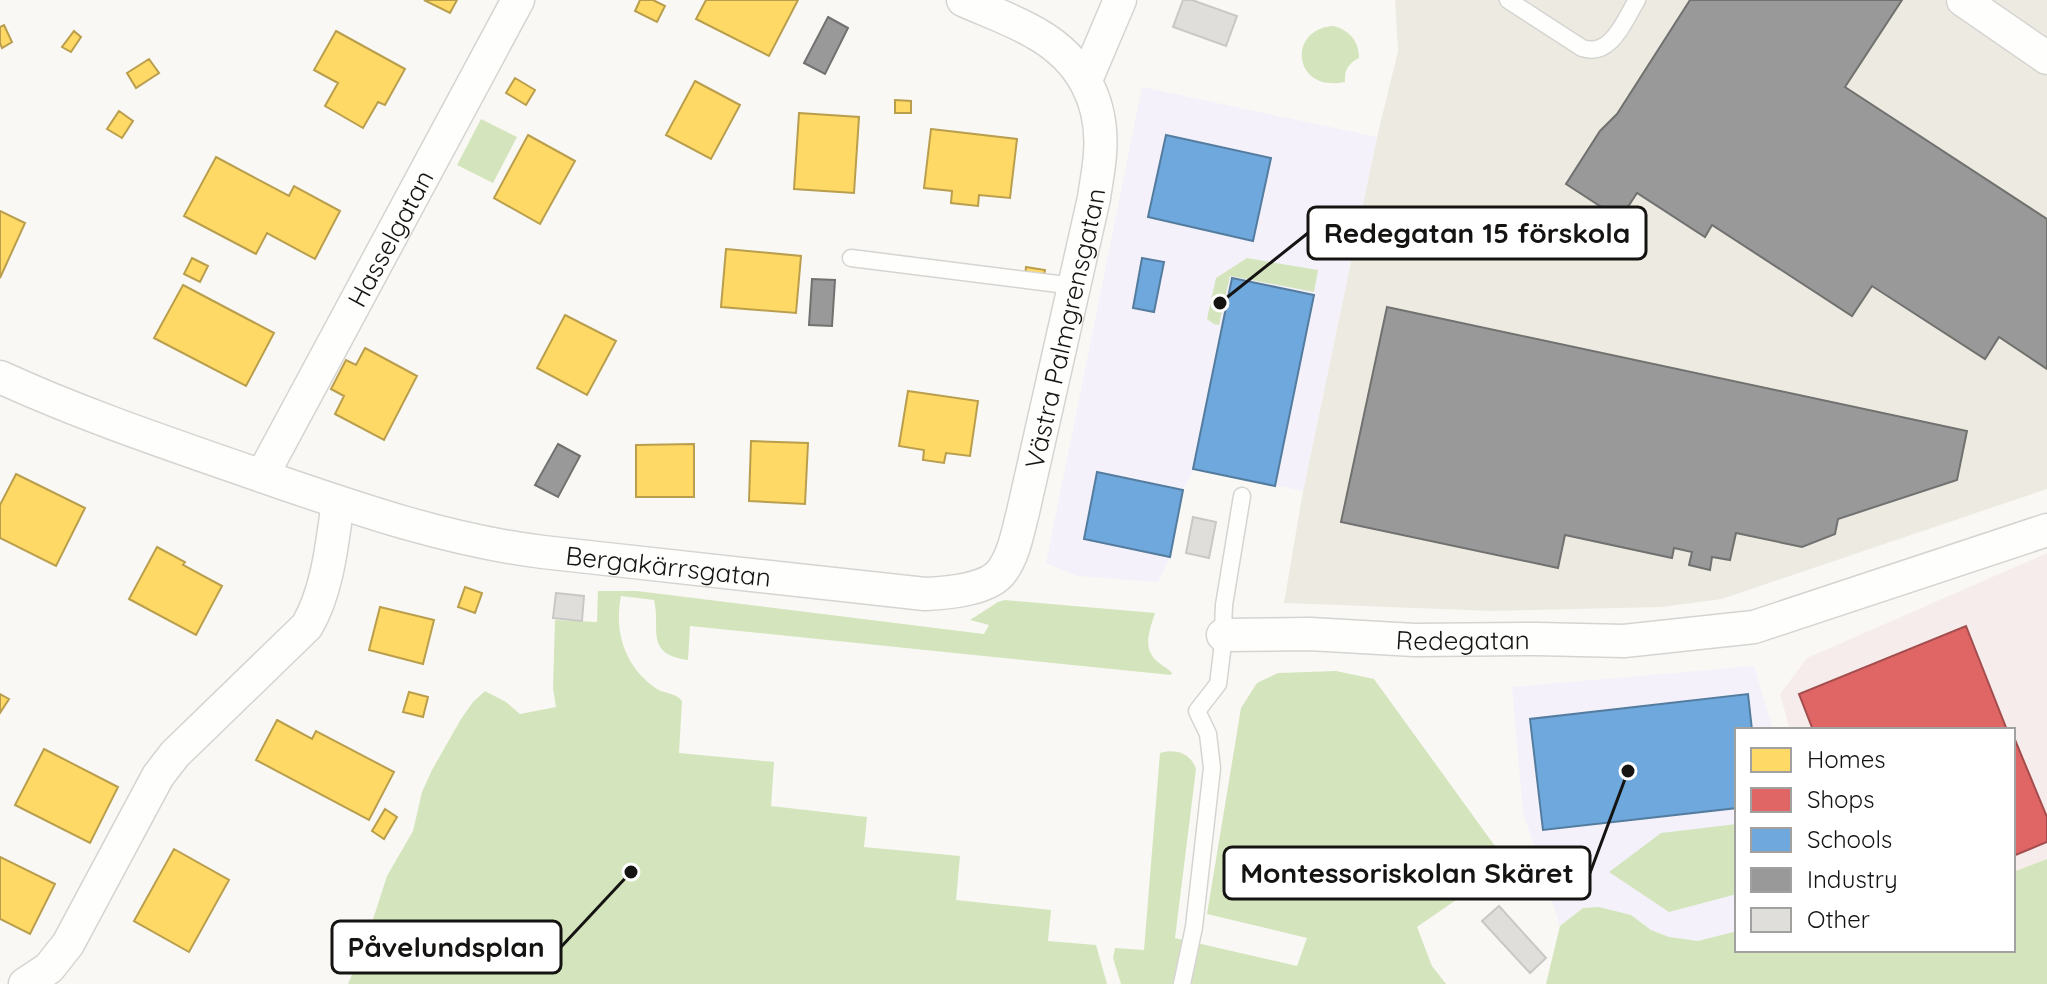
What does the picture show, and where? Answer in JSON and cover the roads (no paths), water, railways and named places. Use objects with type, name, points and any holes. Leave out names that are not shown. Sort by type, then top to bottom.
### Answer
[{"type":"street","name":"Hasselgatan","points":[[262,476],[518,0]]},
{"type":"street","name":"Västra Palmgrensgatan","points":[[963,0],[1036,33],[1063,53],[1086,80],[1099,125],[1100,152],[1094,198],[1023,512],[1013,550],[1001,574]]},
{"type":"street","points":[[1086,80],[1120,0]]},
{"type":"street","points":[[1963,0],[2047,58]]},
{"type":"street","name":"Bergakärrsgatan","points":[[0,377],[119,426],[338,502],[427,529],[521,549],[925,594],[954,593],[1001,574]]},
{"type":"street","points":[[25,984],[49,968],[68,944],[158,776],[175,754],[307,626],[317,609],[338,502]]},
{"type":"street","name":"Redegatan","points":[[1223,635],[1624,641],[1754,627],[2047,530]]},
{"type":"lane","points":[[1508,0],[1591,51],[1602,49],[1611,41],[1637,0]]},
{"type":"lane","points":[[851,258],[1074,286]]},
{"type":"lane","points":[[1182,984],[1194,927],[1212,768],[1208,734],[1197,711],[1218,684],[1224,605],[1242,496]]},
{"type":"place","name":"Redegatan 15 förskola","points":[[1220,303]]},
{"type":"place","name":"Montessoriskolan Skäret","points":[[1628,771]]},
{"type":"place","name":"Påvelundsplan","points":[[631,872]]}]
